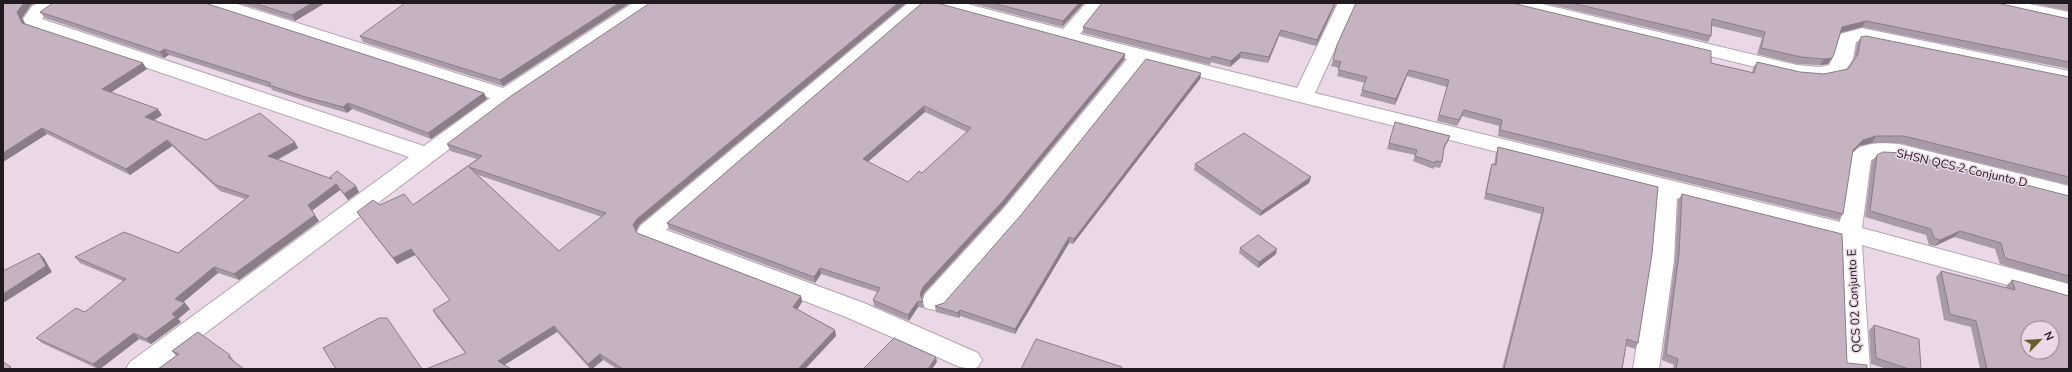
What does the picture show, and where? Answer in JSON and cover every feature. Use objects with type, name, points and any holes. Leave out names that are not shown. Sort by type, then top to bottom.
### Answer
[{"type":"street","points":[[52,3],[34,15],[32,19],[34,23],[426,155]]},
{"type":"street","points":[[215,3],[506,96]]},
{"type":"street","points":[[139,369],[506,96],[645,3]]},
{"type":"street","points":[[919,3],[648,232],[855,310],[969,360]]},
{"type":"street","points":[[943,3],[975,6],[1068,36],[1140,56],[1667,186],[1850,233],[2069,293]]},
{"type":"street","points":[[1068,36],[1096,3]]},
{"type":"street","points":[[1303,96],[1347,3]]},
{"type":"street","points":[[1515,3],[1797,70],[1820,73],[1836,70],[1843,60],[1847,38],[1862,34],[2069,77]]},
{"type":"street","points":[[1998,3],[2069,18]]},
{"type":"street","points":[[934,301],[1012,214],[1140,56]]},
{"type":"street","name":"SHSN QCS 2 Conjunto D","points":[[1850,233],[1861,156],[1876,150],[1899,152],[2069,194]]},
{"type":"street","points":[[1646,369],[1662,260],[1667,186]]},
{"type":"street","name":"QCS 02 Conjunto E","points":[[1850,233],[1857,369]]},
{"type":"building","points":[[3,3],[24,3],[17,12],[22,23],[143,63],[102,89],[158,109],[145,117],[206,140],[260,113],[295,142],[268,156],[332,179],[330,177],[337,171],[356,186],[344,194],[336,184],[308,205],[315,215],[234,274],[214,267],[175,299],[185,303],[172,314],[176,317],[146,339],[134,333],[93,364],[36,338],[76,308],[85,312],[126,279],[75,257],[124,232],[178,253],[249,196],[216,185],[167,140],[126,169],[42,128],[3,153]]},
{"type":"building","points":[[53,3],[205,3],[484,93],[428,133],[348,103],[343,107],[302,96],[269,85],[271,83],[164,49],[160,52],[40,12]]},
{"type":"building","points":[[254,3],[312,3],[292,15]]},
{"type":"building","points":[[405,3],[619,3],[500,80],[360,36]]},
{"type":"building","points":[[650,3],[898,3],[637,219],[633,225],[637,233],[801,296],[793,307],[835,330],[798,369],[623,369],[600,354],[588,364],[554,326],[498,361],[511,369],[426,369],[466,353],[433,310],[450,300],[411,249],[393,258],[357,212],[373,200],[380,205],[404,194],[413,205],[482,156],[447,144],[511,96]],"holes":[[[469,167],[606,213],[559,251]]]},
{"type":"building","points":[[922,3],[937,3],[1125,54],[1003,201],[923,287],[920,294],[923,302],[918,301],[908,315],[873,300],[880,288],[820,268],[814,277],[667,223]],"holes":[[[924,106],[971,128],[922,173],[919,171],[908,182],[863,159]]]},
{"type":"building","points":[[992,3],[1079,3],[1063,21]]},
{"type":"building","points":[[1102,3],[1335,3],[1317,40],[1281,30],[1269,57],[1241,52],[1231,61],[1212,56],[1211,59],[1083,27]]},
{"type":"building","points":[[1356,3],[1512,3],[1711,51],[1711,63],[1754,73],[1757,62],[1800,72],[1824,74],[1848,69],[1858,54],[1861,37],[1866,36],[2069,77],[2069,177],[1904,136],[1876,136],[1863,140],[1853,150],[1843,214],[1500,130],[1502,120],[1464,110],[1459,120],[1439,115],[1449,80],[1409,70],[1396,99],[1362,90],[1367,77],[1338,70],[1341,62],[1333,60],[1337,45]]},
{"type":"building","points":[[1572,3],[1997,3],[2069,19],[2069,62],[1866,21],[1842,27],[1832,58],[1824,59],[1801,57],[1761,48],[1765,32],[1712,19],[1711,36]]},
{"type":"building","points":[[1146,59],[1201,73],[1074,239],[1069,237],[1015,329],[960,310],[958,313],[935,306],[944,303],[1021,215]]},
{"type":"building","points":[[1395,122],[1450,136],[1444,147],[1442,162],[1436,161],[1435,163],[1415,156],[1417,150],[1389,143]]},
{"type":"building","points":[[1244,133],[1311,177],[1262,211],[1195,164]]},
{"type":"building","points":[[1498,147],[1658,187],[1652,254],[1638,343],[1627,339],[1622,369],[1504,369],[1544,208],[1486,193],[1492,164],[1496,165]]},
{"type":"building","points":[[1883,152],[1903,153],[2069,196],[2069,276],[2005,258],[2001,243],[1960,231],[1940,240],[1934,238],[1931,229],[1870,211],[1877,155]]},
{"type":"building","points":[[1682,194],[1842,234],[1847,363],[1867,365],[1867,369],[1676,369],[1678,359],[1666,354],[1679,254]]},
{"type":"building","points":[[1258,235],[1277,249],[1259,262],[1240,248]]},
{"type":"building","points":[[39,253],[46,266],[3,294],[3,271]]},
{"type":"building","points":[[1941,271],[2015,290],[2012,280],[2069,296],[2069,369],[1987,369],[1976,321],[1950,314]]},
{"type":"building","points":[[379,318],[387,318],[422,369],[336,369],[323,348]]},
{"type":"building","points":[[1874,325],[1919,339],[1921,369],[1909,369],[1876,358]]},
{"type":"building","points":[[198,332],[230,355],[228,357],[244,369],[158,369],[179,354],[172,351]]},
{"type":"building","points":[[894,338],[936,357],[928,369],[863,369]]},
{"type":"building","points":[[1036,339],[1122,367],[1121,369],[1021,369]]},
{"type":"building","points":[[3,362],[11,367],[8,369],[3,369]]}]
